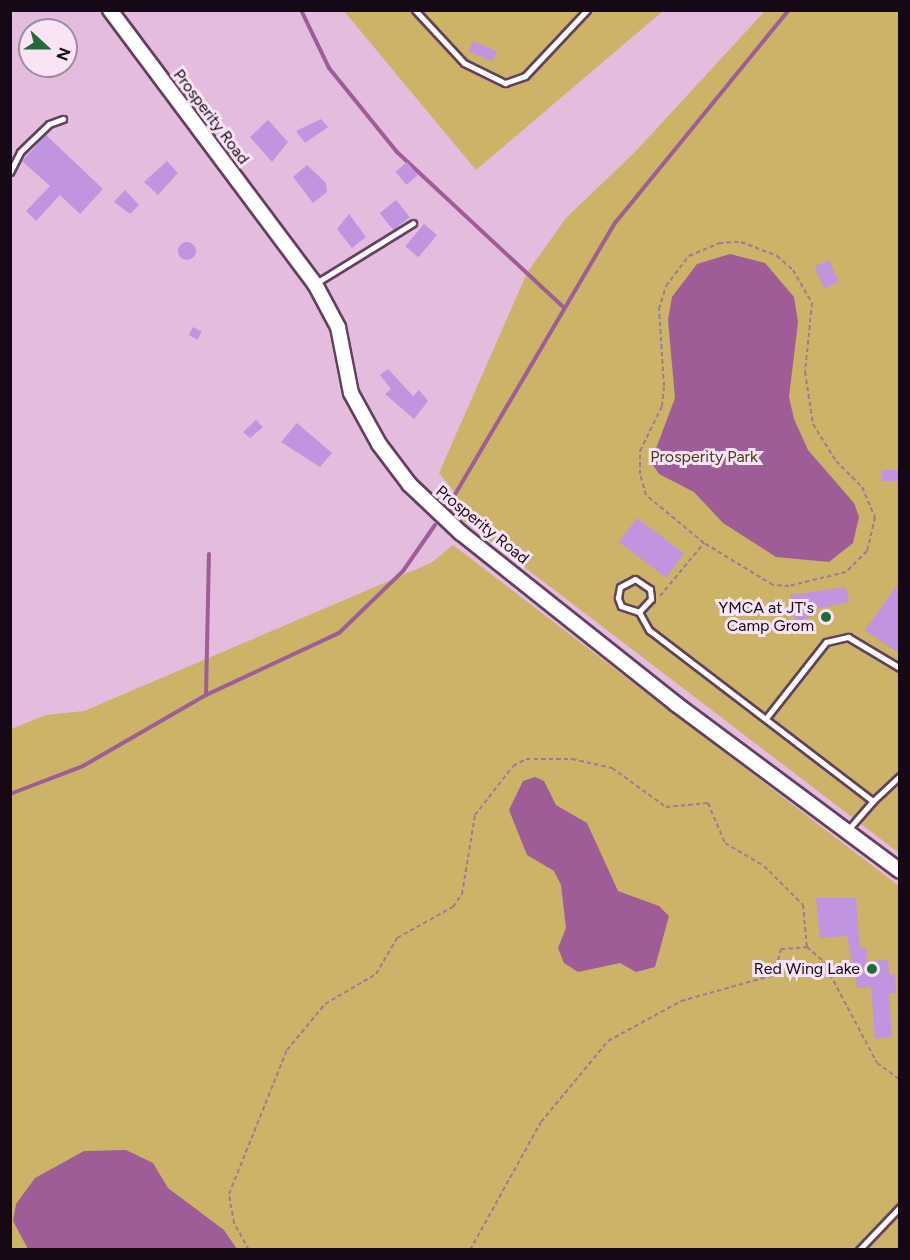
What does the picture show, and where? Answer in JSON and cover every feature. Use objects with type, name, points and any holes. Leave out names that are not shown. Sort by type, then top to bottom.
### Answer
[{"type":"street","name":"Prosperity Road","points":[[110,10],[315,284],[338,327],[351,393],[362,416],[393,465],[432,508],[676,704],[900,871]]},
{"type":"lane","points":[[416,10],[464,63],[505,83],[525,76],[587,10]]},
{"type":"lane","points":[[10,172],[20,152],[49,124],[63,119]]},
{"type":"lane","points":[[315,284],[413,224]]},
{"type":"lane","points":[[639,612],[651,599],[643,582],[634,579],[620,587],[621,606],[639,612],[649,630],[767,717],[873,801]]},
{"type":"lane","points":[[767,717],[826,642],[848,637],[900,668]]},
{"type":"lane","points":[[847,831],[873,801],[900,776]]},
{"type":"lane","points":[[859,1250],[900,1208]]},
{"type":"path","points":[[741,242],[777,255],[793,270],[813,303],[806,400],[822,442],[870,500],[872,537],[867,551],[846,572],[789,586],[773,585],[704,543],[646,495],[640,451],[662,406],[659,309],[666,286],[702,248],[741,242]]},
{"type":"path","points":[[651,599],[665,594],[704,543]]},
{"type":"path","points":[[249,1250],[231,1217],[229,1194],[287,1050],[325,1004],[376,974],[397,938],[453,907],[462,894],[475,815],[513,766],[526,759],[572,759],[612,768],[666,807],[708,803],[725,843],[764,866],[803,906],[807,947],[823,961],[877,1063],[900,1080]]},
{"type":"path","points":[[470,1250],[542,1122],[608,1041],[681,1001],[774,975],[781,949],[807,947]]},
{"type":"green space","points":[[344,11],[663,11],[476,170]]},
{"type":"green space","name":"Prosperity Park","points":[[765,11],[899,11],[899,853],[447,508],[456,494],[439,473],[527,273],[566,218],[635,152]]},
{"type":"green space","points":[[453,545],[899,886],[899,1249],[11,1250],[11,729],[46,715],[84,711],[431,563]]},
{"type":"shaded area","points":[[730,254],[765,263],[794,297],[798,322],[789,397],[794,419],[808,450],[854,503],[859,517],[853,543],[829,562],[776,557],[723,523],[694,492],[659,474],[651,462],[675,398],[668,320],[672,297],[697,264]]},
{"type":"shaded area","points":[[535,777],[544,781],[556,805],[587,823],[618,891],[659,906],[669,916],[655,967],[636,972],[620,963],[578,972],[564,963],[558,948],[566,928],[561,885],[554,871],[527,855],[509,810],[523,781]]},
{"type":"shaded area","points":[[126,1150],[153,1163],[168,1188],[224,1230],[237,1249],[28,1249],[13,1221],[16,1204],[35,1178],[84,1151]]},
{"type":"building","points":[[473,41],[497,51],[493,61],[469,51]]},
{"type":"building","points":[[321,119],[328,127],[305,143],[296,131]]},
{"type":"building","points":[[268,120],[288,142],[272,162],[250,137]]},
{"type":"building","points":[[46,135],[103,189],[80,214],[60,195],[36,221],[26,211],[50,186],[22,161]]},
{"type":"building","points":[[167,161],[178,173],[158,195],[144,182]]},
{"type":"building","points":[[407,162],[418,175],[406,185],[396,172]]},
{"type":"building","points":[[307,165],[326,183],[327,192],[313,203],[293,177]]},
{"type":"building","points":[[125,190],[139,205],[130,214],[114,202]]},
{"type":"building","points":[[396,200],[410,217],[394,230],[380,213]]},
{"type":"building","points":[[349,214],[366,237],[352,248],[337,229]]},
{"type":"building","points":[[424,224],[437,235],[418,257],[405,246]]},
{"type":"building","points":[[187,242],[193,245],[196,251],[193,257],[187,260],[181,257],[178,251],[181,245]]},
{"type":"building","points":[[829,260],[839,282],[824,288],[814,267]]},
{"type":"building","points":[[193,327],[202,332],[197,340],[189,335]]},
{"type":"building","points":[[388,369],[413,396],[419,390],[428,401],[414,419],[385,394],[391,389],[380,375]]},
{"type":"building","points":[[256,420],[263,427],[250,438],[243,432]]},
{"type":"building","points":[[297,423],[332,453],[320,467],[281,442]]},
{"type":"building","points":[[882,470],[900,470],[900,481],[882,481]]},
{"type":"building","points":[[637,518],[684,554],[666,577],[619,542]]},
{"type":"building","points":[[900,581],[900,654],[865,630]]},
{"type":"building","points":[[846,587],[849,602],[811,610],[812,617],[795,621],[790,595]]},
{"type":"building","name":"Red Wing Lake","points":[[816,898],[856,898],[860,947],[866,947],[867,961],[888,960],[889,975],[895,974],[896,993],[889,993],[892,1037],[875,1039],[871,987],[857,988],[847,936],[820,938]]},
{"type":"waterway","points":[[301,10],[329,68],[397,152],[563,307]]},
{"type":"waterway","points":[[447,508],[615,223],[789,10]]},
{"type":"waterway","points":[[10,794],[83,766],[206,695],[339,633],[403,571],[435,525]]},
{"type":"waterway","points":[[206,695],[209,554]]},
{"type":"place","name":"YMCA at JT's Camp Grom","points":[[826,617]]},
{"type":"place","name":"Red Wing Lake","points":[[872,969]]}]
